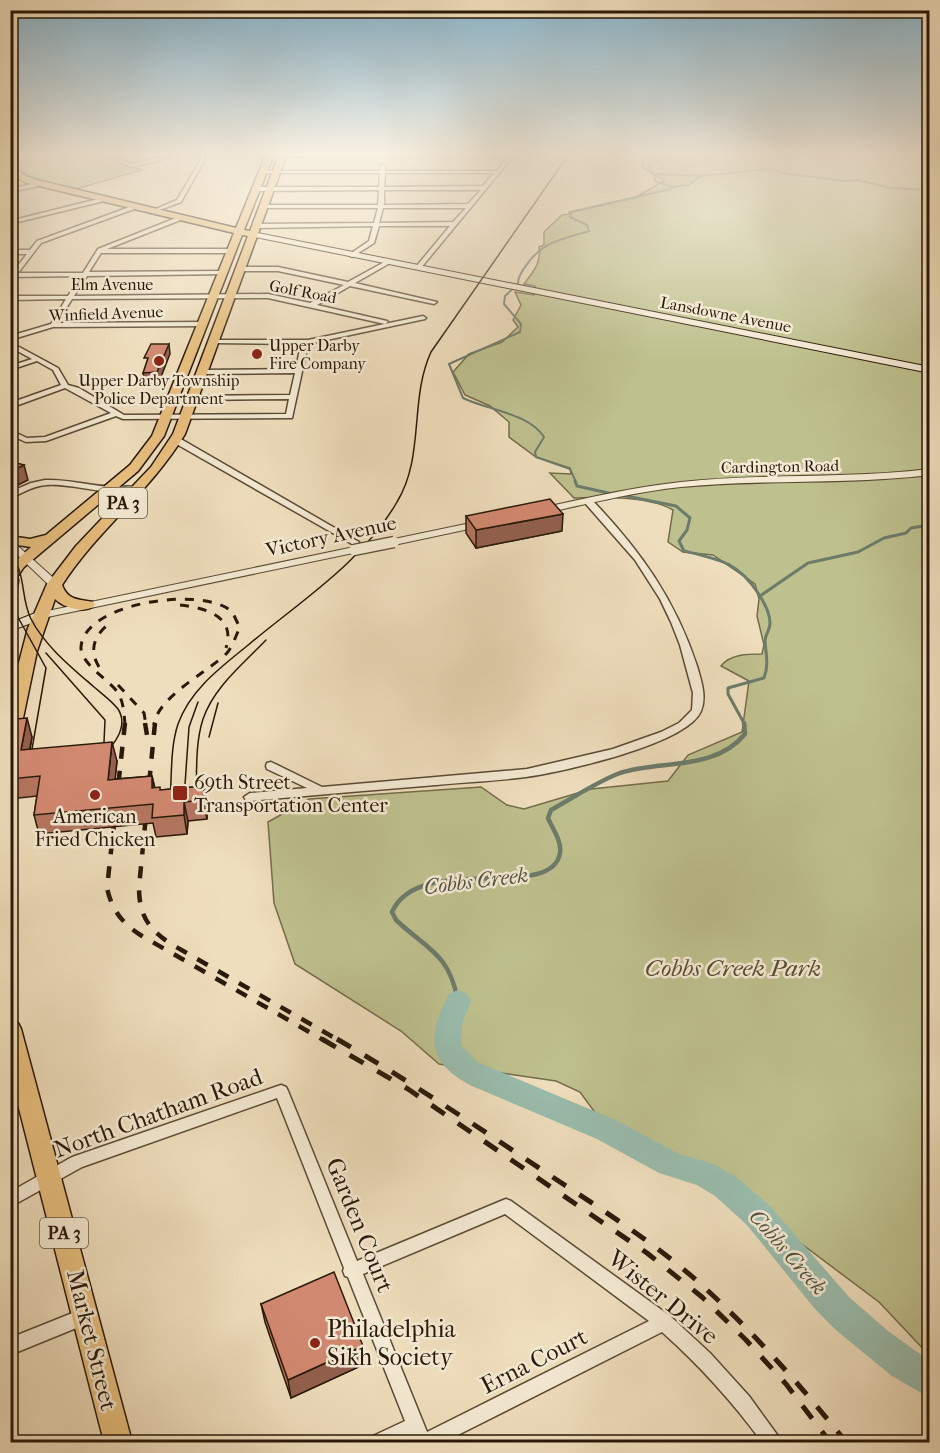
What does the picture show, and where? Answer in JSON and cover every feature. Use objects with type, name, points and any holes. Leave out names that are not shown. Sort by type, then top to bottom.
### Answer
[{"type":"main road","points":[[197,222],[240,232],[255,230]]},
{"type":"main road","name":"PA 3","points":[[11,574],[140,461],[158,436],[244,222]]},
{"type":"main road","name":"PA 3","points":[[10,742],[19,668],[38,616],[54,584],[74,557],[136,489],[176,440],[258,222]]},
{"type":"main road","name":"Lansdowne Avenue","points":[[255,230],[352,255],[930,370]]},
{"type":"main road","points":[[192,354],[209,354]]},
{"type":"main road","points":[[10,542],[36,542],[55,535]]},
{"type":"main road","points":[[54,584],[64,601],[88,605]]},
{"type":"main road","points":[[10,627],[38,616]]},
{"type":"main road","name":"Market Street","points":[[10,1029],[15,1074],[50,1178],[118,1443]]},
{"type":"street","points":[[12,275],[39,243],[96,222]]},
{"type":"street","points":[[53,325],[98,251],[171,222]]},
{"type":"street","points":[[352,255],[372,242],[376,222]]},
{"type":"street","points":[[255,230],[454,224]]},
{"type":"street","points":[[418,268],[454,224]]},
{"type":"street","points":[[98,251],[232,251]]},
{"type":"street","points":[[10,252],[31,252]]},
{"type":"street","points":[[312,305],[388,262]]},
{"type":"street","points":[[240,269],[278,269],[434,302]]},
{"type":"street","points":[[12,275],[224,273]]},
{"type":"street","name":"Golf Road","points":[[215,297],[268,296],[385,322]]},
{"type":"street","name":"Elm Avenue","points":[[10,298],[215,297]]},
{"type":"street","name":"Golf Road","points":[[214,342],[305,342],[423,318]]},
{"type":"street","name":"Winfield Avenue","points":[[10,338],[53,325],[204,324]]},
{"type":"street","points":[[10,405],[64,386],[76,390],[123,417],[289,416],[305,342]]},
{"type":"street","points":[[10,344],[56,369],[64,386]]},
{"type":"street","points":[[10,368],[38,359]]},
{"type":"street","points":[[203,372],[298,371]]},
{"type":"street","points":[[193,398],[293,397]]},
{"type":"street","points":[[10,432],[26,440],[40,440],[116,414]]},
{"type":"street","points":[[176,440],[354,546]]},
{"type":"street","name":"Cardington Road","points":[[593,500],[631,492],[702,483],[848,480],[930,472]]},
{"type":"street","points":[[11,496],[31,485],[58,481],[109,489],[136,489]]},
{"type":"street","points":[[250,797],[540,771],[660,737],[681,727],[693,716],[698,704],[697,688],[685,644],[666,599],[593,500],[526,514]]},
{"type":"street","name":"Victory Avenue","points":[[38,616],[354,546],[394,542],[493,521]]},
{"type":"street","points":[[10,542],[54,584]]},
{"type":"street","points":[[272,766],[319,790]]},
{"type":"street","name":"North Chatham Road","points":[[10,1200],[77,1162],[281,1091]]},
{"type":"street","name":"Garden Court","points":[[281,1091],[351,1271],[421,1437]]},
{"type":"street","name":"Wister Drive","points":[[351,1271],[506,1206],[664,1322],[704,1359],[743,1402],[772,1443]]},
{"type":"street","points":[[10,1347],[86,1316]]},
{"type":"street","name":"Erna Court","points":[[379,1443],[421,1437],[664,1322]]},
{"type":"green space","name":"Cobbs Creek Park","points":[[555,222],[929,222],[929,1355],[879,1302],[795,1239],[658,1152],[599,1118],[580,1092],[556,1081],[439,1064],[401,1031],[295,964],[274,903],[268,822],[309,799],[481,787],[507,805],[524,809],[591,789],[668,781],[688,755],[742,732],[749,681],[721,666],[734,657],[762,654],[764,645],[757,616],[759,599],[755,584],[713,555],[683,552],[668,542],[673,510],[663,505],[639,500],[574,498],[550,473],[571,474],[570,468],[536,457],[509,437],[509,422],[490,406],[465,395],[453,372],[469,354],[502,342],[518,327],[513,320],[521,305],[515,292],[534,295],[535,286],[524,284],[538,262],[539,247],[544,245],[544,232]]},
{"type":"building","points":[[151,344],[169,344],[157,372],[143,373],[148,358],[144,358]]},
{"type":"building","points":[[10,461],[24,465],[10,472]]},
{"type":"building","points":[[550,499],[563,514],[476,530],[466,516]]},
{"type":"building","points":[[27,718],[21,750],[112,742],[108,780],[152,776],[152,788],[160,787],[160,790],[204,786],[203,800],[184,802],[184,815],[152,818],[153,804],[34,815],[40,776],[10,779],[10,738],[13,725],[16,719]]},
{"type":"building","name":"Philadelphia Sikh Society","points":[[334,1272],[363,1346],[288,1380],[261,1304]]},
{"type":"waterway","name":"Cobbs Creek","points":[[576,482],[570,469],[536,457],[535,452],[544,437],[528,422],[463,398],[449,364],[520,332],[521,324],[504,304],[505,296],[518,284],[522,271],[538,252],[560,239],[589,231],[587,225],[580,222]]},
{"type":"waterway","name":"Cobbs Creek","points":[[575,481],[577,486],[613,494]]},
{"type":"waterway","name":"Cobbs Creek","points":[[621,495],[676,506],[690,518],[687,530],[679,541],[684,551],[717,560],[735,568],[743,574],[764,604],[770,623],[765,639],[767,664],[764,678],[728,688],[728,694],[744,723]]},
{"type":"waterway","points":[[760,596],[808,563],[858,552],[884,538],[906,533],[911,528],[930,525]]},
{"type":"waterway","name":"Cobbs Creek","points":[[458,1001],[454,985],[443,962],[396,920],[392,912],[407,894],[429,884],[534,875],[552,867],[560,853],[560,848],[548,818],[551,810],[620,773],[703,759],[719,754],[733,746],[745,734],[744,723]]},
{"type":"waterway","name":"Cobbs Creek","points":[[458,1001],[448,1024],[448,1045],[456,1060],[467,1070],[621,1136],[669,1164],[703,1173],[726,1187],[758,1215],[837,1308],[890,1354],[930,1381]]},
{"type":"tram line","points":[[170,801],[175,733],[183,712],[198,690],[216,671],[348,563],[383,524],[397,502],[406,484],[411,466],[420,389],[431,352],[522,222]]},
{"type":"tram line","points":[[10,554],[19,570],[25,602],[37,629],[59,656],[118,709],[122,722],[121,729],[115,742],[100,756]]},
{"type":"tram line","points":[[10,561],[19,580],[14,610],[46,668],[32,749],[35,755],[44,761]]},
{"type":"tram line","points":[[196,798],[199,738],[208,707],[230,676],[266,640]]},
{"type":"tram line","points":[[46,653],[105,720],[104,742],[93,754]]},
{"type":"tram line","points":[[184,799],[189,727],[198,702]]},
{"type":"tram line","points":[[209,737],[218,703]]},
{"type":"railway","points":[[125,724],[123,705],[118,693],[90,666],[82,653],[81,647],[87,632],[102,619],[122,609],[147,603],[196,600],[217,604],[231,611],[240,627],[227,653],[173,695],[157,715],[154,725]]},
{"type":"railway","points":[[180,605],[209,611],[223,621],[227,628],[226,648]]},
{"type":"railway","points":[[99,667],[94,654],[95,642],[111,622]]},
{"type":"railway","points":[[118,685],[144,713],[146,725]]},
{"type":"railway","points":[[145,723],[147,735]]},
{"type":"railway","points":[[155,723],[139,887],[139,897],[146,920],[156,933],[171,944],[340,1041]]},
{"type":"railway","points":[[125,724],[107,888],[115,910],[129,927],[142,936],[325,1041]]},
{"type":"railway","points":[[322,1039],[408,1089],[647,1253],[702,1297],[746,1340],[786,1384],[830,1442]]},
{"type":"railway","points":[[337,1039],[472,1123],[611,1215],[669,1257],[705,1288],[761,1343],[846,1442]]},
{"type":"place","name":"Upper Darby Fire Company","points":[[257,354]]},
{"type":"place","name":"Upper Darby Township Police Department","points":[[159,361]]},
{"type":"place","name":"69th Street Transportation Center","points":[[180,793]]},
{"type":"place","name":"American Fried Chicken","points":[[95,795]]},
{"type":"place","name":"Philadelphia Sikh Society","points":[[315,1343]]}]
